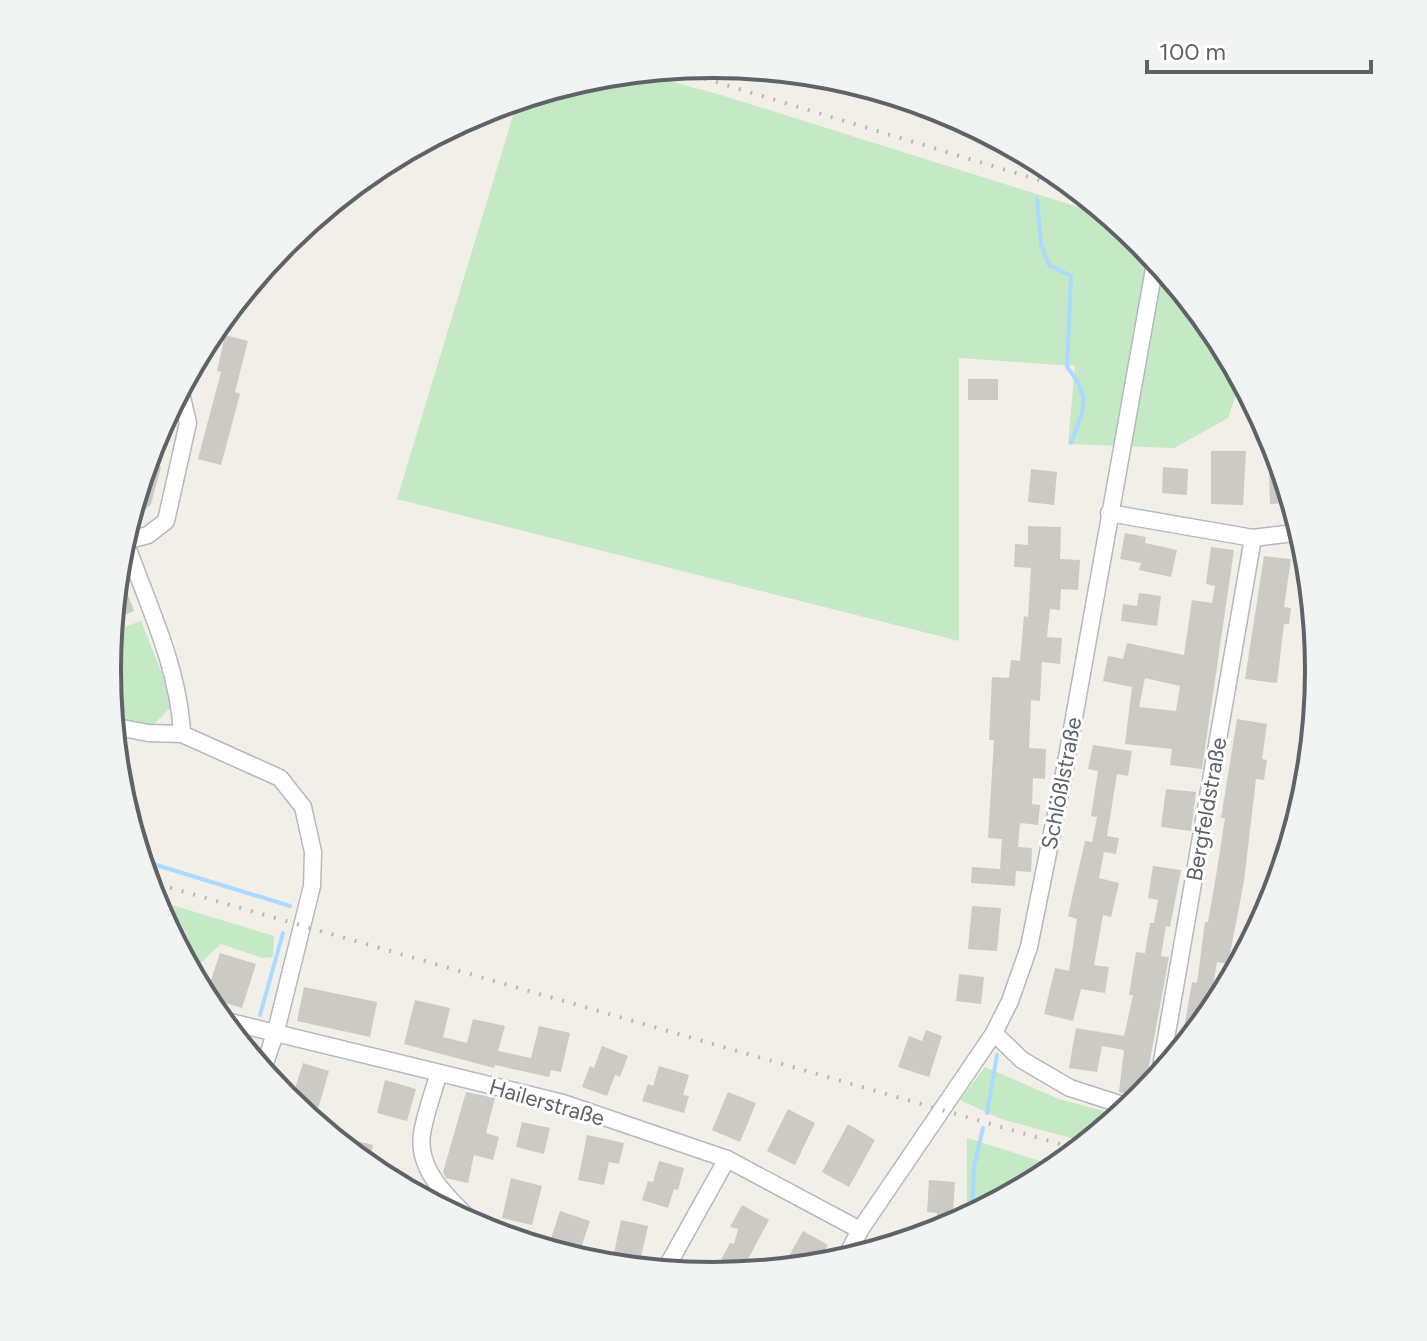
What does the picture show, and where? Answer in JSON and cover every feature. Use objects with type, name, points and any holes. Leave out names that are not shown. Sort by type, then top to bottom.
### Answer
[{"type":"street","name":"Schlößlstraße","points":[[851,1247],[994,1033],[1010,1001],[1029,947],[1064,774],[1153,274]]},
{"type":"street","points":[[136,537],[148,535],[166,521],[188,423],[184,405]]},
{"type":"street","points":[[1109,513],[1253,538],[1290,533]]},
{"type":"street","name":"Bergfeldstraße","points":[[1163,1056],[1253,538]]},
{"type":"street","points":[[131,561],[170,665],[181,706],[182,734]]},
{"type":"street","points":[[124,728],[182,734],[280,778],[303,807],[313,852],[312,886],[266,1059]]},
{"type":"street","name":"Hailerstraße","points":[[237,1023],[563,1103],[727,1159],[860,1230]]},
{"type":"street","points":[[994,1033],[1022,1060],[1070,1088],[1117,1103]]},
{"type":"street","points":[[439,1073],[421,1136],[423,1161],[455,1204]]},
{"type":"street","points":[[670,1261],[727,1159]]},
{"type":"green space","points":[[665,80],[721,95],[1085,209],[1132,252],[1184,310],[1237,393],[1228,418],[1174,448],[1068,444],[1075,366],[959,358],[959,641],[397,499],[514,113],[560,98],[636,83]]},
{"type":"green space","points":[[141,621],[174,704],[152,726],[123,721],[122,628]]},
{"type":"green space","points":[[169,904],[274,936],[273,957],[263,958],[221,944],[199,965]]},
{"type":"green space","points":[[985,1067],[1059,1099],[1108,1112],[1076,1139],[1001,1119],[960,1100]]},
{"type":"green space","points":[[967,1138],[1044,1162],[1010,1184],[967,1206]]},
{"type":"building","points":[[225,335],[248,341],[235,392],[240,394],[221,465],[198,459],[221,372],[217,371]]},
{"type":"building","points":[[968,379],[998,379],[998,400],[968,400]]},
{"type":"building","points":[[1211,451],[1246,451],[1243,505],[1211,504]]},
{"type":"building","points":[[157,466],[161,467],[151,504],[142,513]]},
{"type":"building","points":[[1163,467],[1188,469],[1187,495],[1162,493]]},
{"type":"building","points":[[1031,469],[1057,472],[1054,505],[1028,502]]},
{"type":"building","points":[[1269,471],[1271,471],[1282,503],[1270,504]]},
{"type":"building","points":[[1028,526],[1061,527],[1060,559],[1080,560],[1078,590],[1061,589],[1060,610],[1050,609],[1047,637],[1062,638],[1060,664],[1042,662],[1040,701],[1031,700],[1029,748],[1046,749],[1045,779],[1033,778],[1032,804],[1040,805],[1038,825],[1020,823],[1018,847],[1032,848],[1031,872],[1016,871],[1015,886],[971,883],[972,867],[1000,869],[1002,839],[988,838],[994,740],[989,740],[992,677],[1009,678],[1011,660],[1020,661],[1024,616],[1028,617],[1031,568],[1014,567],[1015,544],[1028,545]]},
{"type":"building","points":[[1125,533],[1146,537],[1145,543],[1177,550],[1171,577],[1139,570],[1141,563],[1120,559]]},
{"type":"building","points":[[1211,547],[1234,550],[1202,769],[1170,765],[1172,749],[1125,744],[1132,687],[1103,681],[1108,656],[1123,659],[1127,643],[1184,655],[1192,600],[1212,603],[1215,586],[1206,584]],"holes":[[[1145,678],[1180,686],[1176,711],[1139,707]]]},
{"type":"building","points":[[1264,556],[1291,559],[1284,607],[1291,608],[1289,624],[1284,624],[1277,683],[1245,679]]},
{"type":"building","points":[[1139,593],[1161,596],[1157,626],[1121,621],[1123,604],[1137,606]]},
{"type":"building","points":[[128,595],[134,611],[124,615]]},
{"type":"building","points":[[1237,719],[1267,724],[1262,759],[1267,760],[1264,780],[1256,779],[1244,881],[1228,964],[1217,962],[1215,986],[1183,1032],[1192,982],[1197,983],[1205,922],[1208,922],[1225,818],[1221,818]]},
{"type":"building","points":[[1093,745],[1132,751],[1128,776],[1117,774],[1107,836],[1119,838],[1116,854],[1104,852],[1099,878],[1119,883],[1111,917],[1103,915],[1094,965],[1109,967],[1105,993],[1081,989],[1073,1021],[1044,1014],[1055,968],[1069,971],[1077,919],[1068,916],[1085,841],[1092,842],[1097,817],[1091,816],[1098,771],[1088,769]]},
{"type":"building","points":[[1166,789],[1196,792],[1191,831],[1161,827]]},
{"type":"building","points":[[1153,866],[1181,870],[1161,956],[1169,957],[1148,1073],[1127,1094],[1119,1092],[1124,1050],[1102,1046],[1097,1072],[1069,1068],[1076,1028],[1124,1036],[1133,995],[1129,995],[1136,952],[1145,953],[1158,900],[1148,898]]},
{"type":"building","points":[[972,906],[1001,908],[997,951],[968,949]]},
{"type":"building","points":[[220,953],[256,964],[242,1008],[222,1002],[210,983]]},
{"type":"building","points":[[959,974],[984,977],[981,1004],[956,1001]]},
{"type":"building","points":[[304,987],[377,1002],[370,1037],[297,1021]]},
{"type":"building","points":[[415,1000],[450,1008],[443,1037],[467,1043],[473,1019],[505,1026],[498,1051],[531,1058],[539,1026],[570,1033],[561,1072],[551,1070],[549,1077],[495,1065],[494,1068],[404,1044]]},
{"type":"building","points":[[926,1030],[942,1036],[929,1077],[898,1067],[909,1036],[922,1041]]},
{"type":"building","points":[[602,1046],[628,1056],[620,1077],[615,1075],[607,1096],[582,1087],[590,1066],[594,1068]]},
{"type":"building","points":[[303,1063],[329,1071],[317,1111],[295,1089]]},
{"type":"building","points":[[659,1066],[689,1075],[683,1095],[689,1096],[684,1113],[642,1101],[648,1084],[653,1086]]},
{"type":"building","points":[[385,1080],[416,1089],[407,1121],[377,1113]]},
{"type":"building","points":[[466,1092],[495,1098],[486,1133],[499,1137],[493,1160],[474,1155],[468,1183],[446,1178],[443,1172]]},
{"type":"building","points":[[728,1092],[756,1103],[740,1142],[712,1130]]},
{"type":"building","points":[[788,1109],[815,1123],[795,1165],[767,1151]]},
{"type":"building","points":[[522,1122],[550,1128],[544,1154],[516,1147]]},
{"type":"building","points":[[848,1124],[875,1140],[849,1187],[822,1172]]},
{"type":"building","points":[[587,1135],[624,1143],[619,1164],[609,1162],[604,1185],[578,1180]]},
{"type":"building","points":[[351,1140],[373,1145],[371,1154]]},
{"type":"building","points":[[659,1161],[684,1168],[678,1190],[674,1189],[668,1208],[642,1200],[648,1181],[653,1182]]},
{"type":"building","points":[[511,1178],[542,1186],[532,1225],[502,1218]]},
{"type":"building","points":[[929,1180],[955,1182],[953,1212],[937,1219],[937,1213],[927,1212]]},
{"type":"building","points":[[742,1205],[769,1220],[746,1262],[719,1263],[730,1243],[734,1244],[738,1229],[730,1227]]},
{"type":"building","points":[[560,1211],[590,1221],[581,1248],[551,1240]]},
{"type":"building","points":[[621,1220],[648,1226],[641,1258],[614,1254]]},
{"type":"building","points":[[803,1231],[828,1245],[823,1253],[788,1258]]},
{"type":"waterway","points":[[1037,199],[1041,244],[1049,265],[1071,276],[1067,367],[1083,395],[1082,412],[1071,443]]},
{"type":"waterway","points":[[153,864],[290,906]]},
{"type":"waterway","points":[[260,1015],[283,933]]},
{"type":"waterway","points":[[987,1113],[997,1055]]},
{"type":"waterway","points":[[973,1204],[974,1166],[983,1128]]},
{"type":"railway","points":[[704,78],[1051,184]]},
{"type":"railway","points":[[161,885],[1067,1146]]}]
